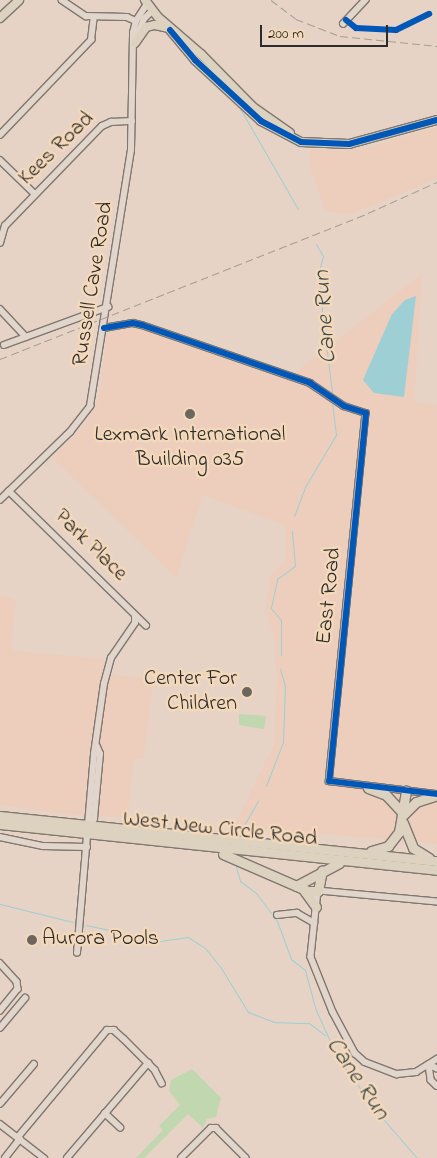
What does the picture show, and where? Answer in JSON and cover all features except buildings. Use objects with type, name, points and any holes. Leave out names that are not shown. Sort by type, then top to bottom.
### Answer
[{"type":"highway","points":[[368,788],[386,795],[403,818],[407,841],[422,856],[437,861]]},
{"type":"highway","points":[[360,853],[380,850],[394,840],[403,818],[406,791]]},
{"type":"highway","points":[[403,818],[416,802],[437,795]]},
{"type":"highway","name":"West New Circle Road","points":[[0,816],[89,832],[204,848],[437,870]]},
{"type":"highway","name":"West New Circle Road","points":[[0,824],[437,861]]},
{"type":"highway","points":[[394,840],[407,841]]},
{"type":"highway","points":[[204,848],[237,858],[299,888],[318,892],[322,870]]},
{"type":"highway","points":[[299,888],[322,870],[346,861]]},
{"type":"highway","points":[[299,888],[316,907]]},
{"type":"main road","points":[[0,18],[18,0]]},
{"type":"main road","points":[[148,5],[195,60],[260,121],[289,138],[320,144],[359,142],[437,120]]},
{"type":"main road","points":[[135,40],[146,27],[155,25],[170,29]]},
{"type":"street","points":[[62,0],[79,14],[94,17],[127,17],[136,20],[148,5]]},
{"type":"street","points":[[343,24],[365,0]]},
{"type":"street","points":[[135,40],[148,5]]},
{"type":"street","points":[[0,135],[91,40],[94,17]]},
{"type":"street","name":"Russell Cave Road","points":[[0,500],[86,414],[93,395],[126,191],[132,121],[136,20]]},
{"type":"street","name":"Kees Road","points":[[0,243],[5,226],[102,126],[111,122],[132,121]]},
{"type":"street","points":[[0,160],[35,194]]},
{"type":"street","points":[[4,345],[108,306]]},
{"type":"street","points":[[0,309],[26,336]]},
{"type":"street","name":"East Road","points":[[104,328],[133,323],[142,325],[310,383],[344,406],[366,413],[328,782],[368,788]]},
{"type":"street","name":"Park Place","points":[[9,492],[146,625]]},
{"type":"street","points":[[77,953],[89,832],[94,754],[97,747],[108,667],[136,616]]},
{"type":"street","points":[[368,788],[437,795]]},
{"type":"street","points":[[0,837],[42,846],[87,847]]},
{"type":"street","points":[[437,902],[318,892],[311,957],[314,969],[355,1053],[380,1071],[397,1074],[416,1072],[437,1059]]},
{"type":"street","points":[[277,914],[296,913],[314,923]]},
{"type":"street","points":[[0,1011],[18,989],[17,982],[1,965]]},
{"type":"street","points":[[0,1028],[25,998]]},
{"type":"street","points":[[5,1158],[19,1138],[107,1030],[117,1032],[148,1063],[162,1083]]},
{"type":"street","points":[[67,1158],[148,1063]]},
{"type":"street","points":[[0,1104],[34,1064]]},
{"type":"street","points":[[429,1065],[437,1069]]},
{"type":"street","points":[[429,1065],[431,1080]]},
{"type":"street","points":[[416,1072],[431,1080],[437,1086]]},
{"type":"street","points":[[105,1113],[120,1127]]},
{"type":"street","points":[[0,1124],[44,1158]]},
{"type":"street","points":[[181,1158],[211,1128],[216,1128],[246,1158]]},
{"type":"shaded area","points":[[437,127],[437,179],[348,215],[325,210],[310,167],[310,149],[341,151],[367,148]]},
{"type":"shaded area","points":[[422,274],[414,402],[437,405],[437,844],[234,826],[274,744],[277,680],[274,639],[265,610],[271,575],[286,560],[286,526],[203,495],[176,578],[52,457],[84,426],[98,401],[107,333],[117,328],[142,329],[285,380]]},
{"type":"shaded area","points":[[0,596],[12,598],[16,603],[11,647],[15,651],[104,659],[114,675],[146,678],[153,687],[143,759],[134,759],[128,817],[83,816],[0,805]]},
{"type":"green space","points":[[239,714],[266,716],[264,729],[239,725]]},
{"type":"green space","points":[[192,1069],[221,1098],[216,1117],[207,1119],[203,1128],[188,1114],[144,1158],[136,1158],[163,1130],[159,1126],[180,1105],[169,1091],[171,1080]]},
{"type":"water","points":[[416,296],[404,397],[374,393],[363,380],[392,314],[405,300]]},
{"type":"waterway","name":"Cane Run","points":[[238,105],[298,209]]},
{"type":"waterway","name":"Cane Run","points":[[316,244],[323,256],[319,271],[332,392]]},
{"type":"waterway","name":"Cane Run","points":[[294,516],[305,487],[336,435],[332,404]]},
{"type":"waterway","name":"Cane Run","points":[[281,655],[281,620],[271,608],[277,579],[295,566],[292,531]]},
{"type":"waterway","name":"Cane Run","points":[[266,786],[283,742],[285,686],[280,669]]},
{"type":"waterway","name":"Cane Run","points":[[240,832],[258,801]]},
{"type":"waterway","name":"Cane Run","points":[[236,867],[240,881],[256,893],[277,921],[291,959],[305,970],[315,1008],[338,1059],[384,1120],[417,1158]]},
{"type":"waterway","points":[[0,904],[73,922]]},
{"type":"waterway","points":[[86,925],[160,941],[188,937],[205,948],[221,968],[248,1012],[274,1022],[309,1023],[325,1035]]},
{"type":"railway","points":[[271,0],[296,19],[340,36],[437,46]]},
{"type":"railway","points":[[0,359],[368,213],[437,182]]},
{"type":"cycle path","points":[[346,20],[356,28],[396,30],[429,14]]},
{"type":"cycle path","points":[[170,30],[195,60],[261,121],[301,142],[349,144],[437,120]]},
{"type":"cycle path","points":[[104,328],[133,323],[142,325],[310,383],[344,406],[366,413],[329,781],[437,794]]},
{"type":"place","name":"Lexmark International Building 035","points":[[190,414]]},
{"type":"place","name":"Center For Children","points":[[247,692]]},
{"type":"place","name":"Aurora Pools","points":[[32,940]]}]
